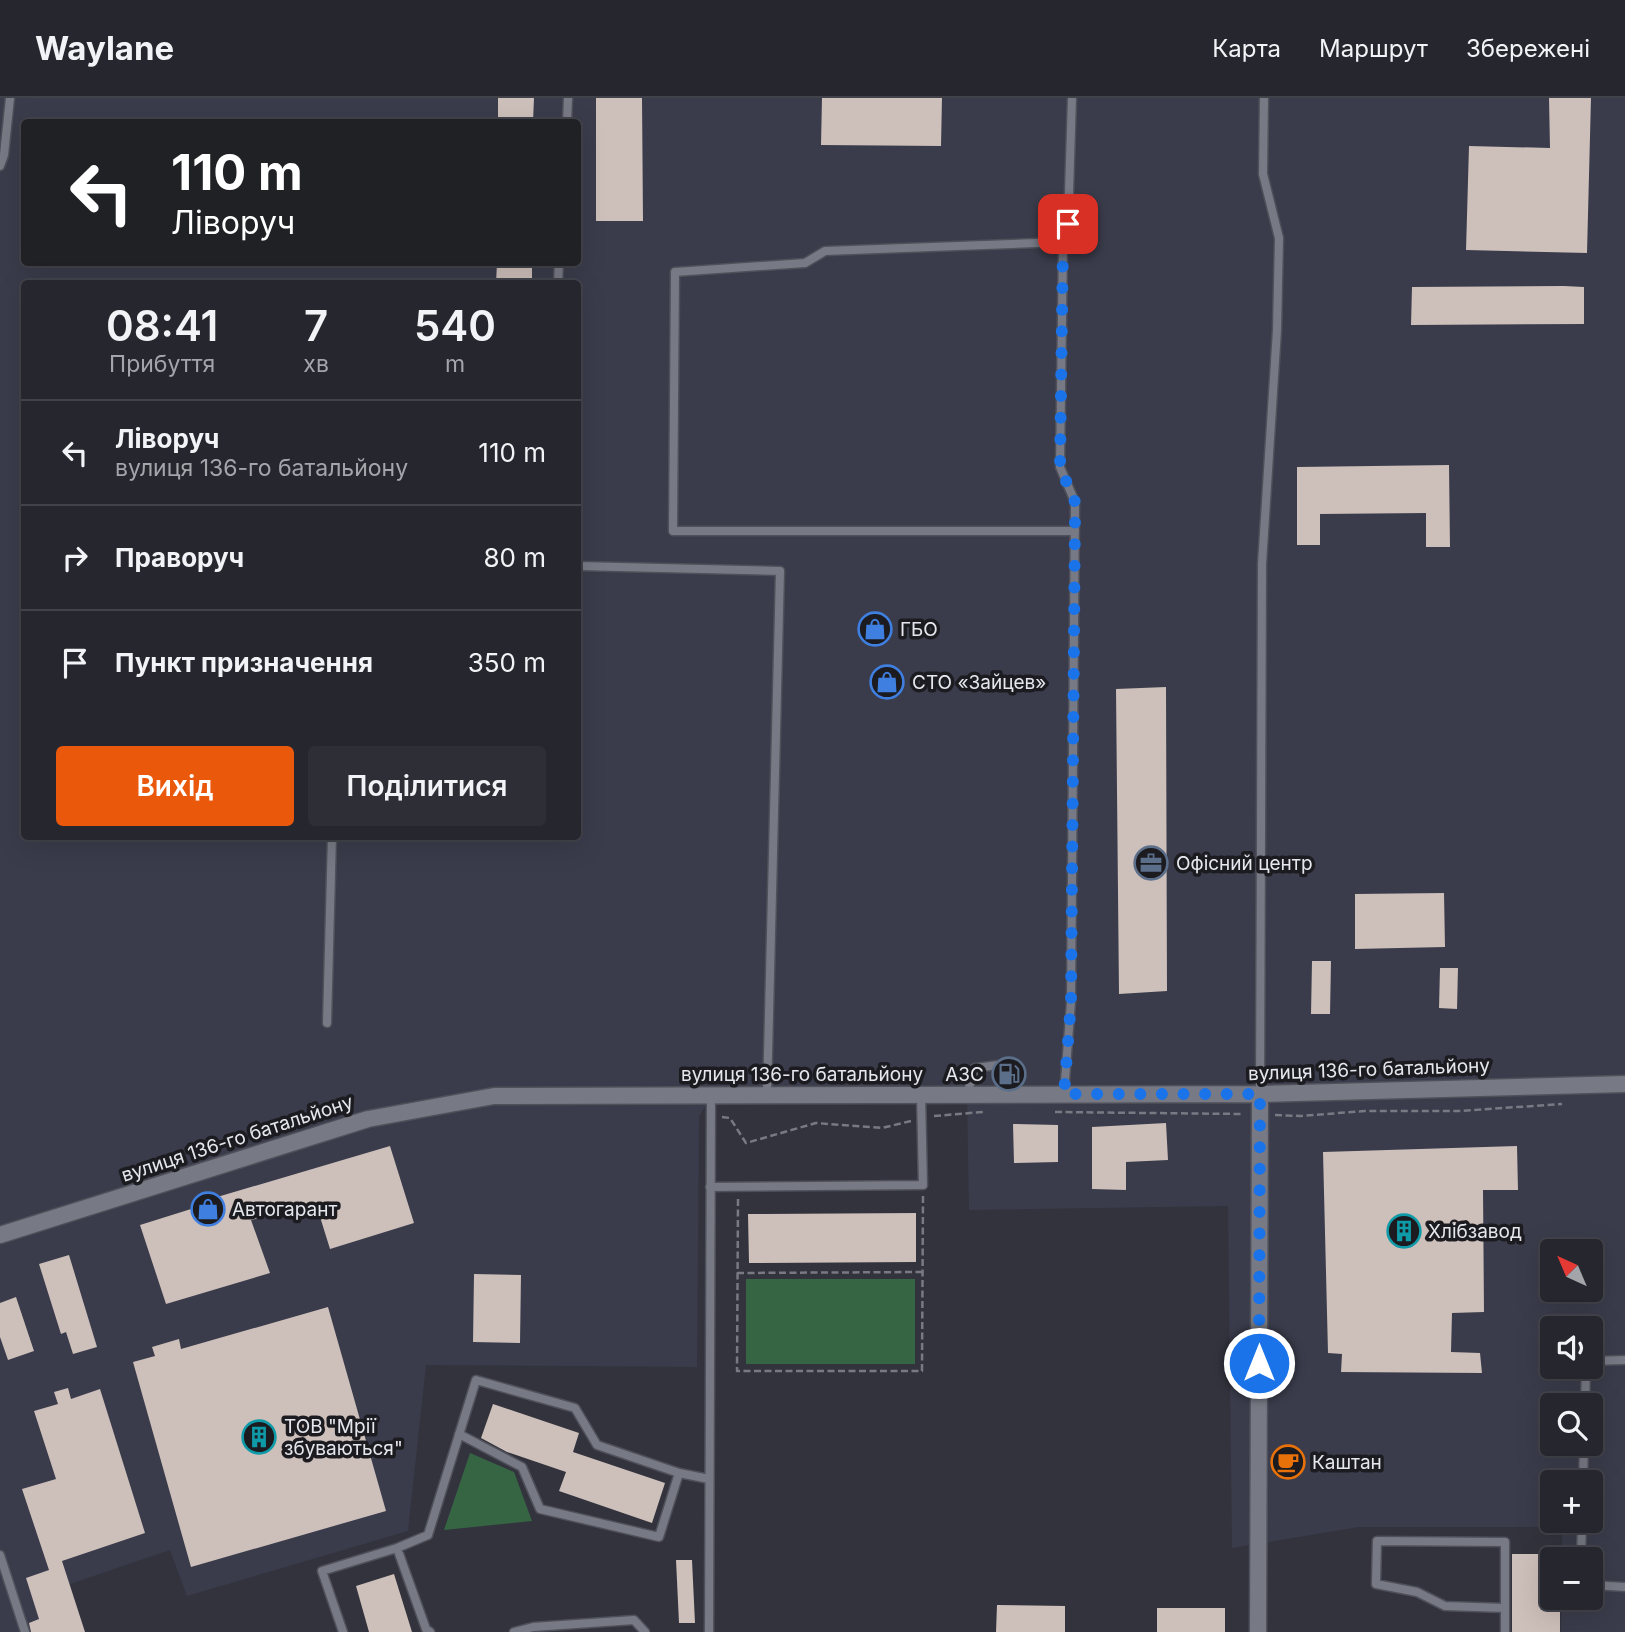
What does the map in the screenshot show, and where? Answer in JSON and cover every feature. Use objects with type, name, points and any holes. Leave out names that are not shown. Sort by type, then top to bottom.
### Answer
[{"type":"street","name":"вулиця 136-го батальйону","points":[[0,1235],[368,1119],[494,1096],[1260,1094],[1625,1084]]},
{"type":"street","points":[[1258,1632],[1260,1094]]},
{"type":"lane","points":[[0,166],[4,155],[10,98]]},
{"type":"lane","points":[[567,119],[568,98]]},
{"type":"lane","points":[[1064,1094],[1071,1002],[1075,502],[1060,467],[1063,242],[1068,224],[1072,98]]},
{"type":"lane","points":[[1260,1094],[1262,564],[1277,330],[1279,237],[1263,174],[1264,98]]},
{"type":"lane","points":[[1063,242],[825,251],[805,263],[676,272],[673,531],[1075,531]]},
{"type":"lane","points":[[581,566],[780,570],[767,1095]]},
{"type":"lane","points":[[327,1023],[332,840]]},
{"type":"lane","points":[[967,1094],[975,1068],[998,1065],[1019,1094]]},
{"type":"lane","points":[[710,1187],[923,1185],[921,1094]]},
{"type":"lane","points":[[709,1632],[710,1096]]},
{"type":"lane","points":[[1603,1361],[1625,1360]]},
{"type":"lane","points":[[343,1632],[322,1571],[397,1548],[428,1535],[477,1380],[576,1408],[597,1445],[679,1473],[709,1479]]},
{"type":"lane","points":[[459,1434],[522,1467],[540,1509],[659,1537],[679,1473]]},
{"type":"lane","points":[[1504,1632],[1505,1608],[1505,1542],[1377,1541],[1376,1584],[1417,1592],[1445,1606],[1505,1608]]},
{"type":"lane","points":[[397,1548],[426,1629],[430,1632]]},
{"type":"lane","points":[[0,1555],[25,1632]]},
{"type":"lane","points":[[1603,1586],[1625,1587]]},
{"type":"lane","points":[[513,1632],[533,1626],[634,1620],[645,1632]]},
{"type":"path","points":[[1264,1114],[1301,1116],[1365,1111],[1459,1111],[1571,1103]]},
{"type":"path","points":[[931,1117],[985,1111]]},
{"type":"path","points":[[1053,1112],[1251,1114]]},
{"type":"path","points":[[720,1117],[730,1118],[746,1143],[816,1123],[882,1128],[919,1120]]},
{"type":"path","points":[[738,1187],[737,1371],[922,1371],[923,1185]]},
{"type":"path","points":[[737,1273],[923,1272]]},
{"type":"shaded area","points":[[0,98],[1625,98],[1625,1632],[1561,1632],[1562,1610],[1603,1610],[1603,1547],[1562,1547],[1562,1533],[1603,1533],[1603,1470],[1540,1470],[1540,1527],[1359,1527],[1232,1548],[1228,1206],[969,1210],[967,1094],[711,1096],[699,1117],[697,1367],[426,1365],[408,1531],[187,1596],[170,1550],[70,1584],[85,1632],[0,1632]]},
{"type":"green space","points":[[746,1279],[915,1279],[915,1364],[746,1364]]},
{"type":"green space","points":[[470,1453],[514,1472],[532,1521],[444,1530]]},
{"type":"building","points":[[498,98],[534,98],[533,119],[498,119]]},
{"type":"building","points":[[596,98],[642,98],[643,221],[596,221]]},
{"type":"building","points":[[822,98],[942,98],[941,146],[821,145]]},
{"type":"building","points":[[1549,98],[1591,98],[1587,253],[1466,250],[1469,146],[1550,148]]},
{"type":"building","points":[[497,266],[532,266],[532,280],[496,280]]},
{"type":"building","points":[[1412,287],[1584,287],[1584,324],[1411,325]]},
{"type":"building","points":[[1449,465],[1450,547],[1426,547],[1426,513],[1320,514],[1320,545],[1297,545],[1297,467]]},
{"type":"building","points":[[1166,687],[1167,991],[1119,994],[1116,689]]},
{"type":"building","points":[[1444,893],[1445,947],[1355,949],[1355,894]]},
{"type":"building","points":[[1312,961],[1331,961],[1330,1014],[1311,1014]]},
{"type":"building","points":[[1440,968],[1458,968],[1457,1009],[1439,1008]]},
{"type":"building","points":[[1166,1123],[1168,1160],[1126,1162],[1126,1190],[1092,1189],[1092,1127]]},
{"type":"building","points":[[1013,1124],[1058,1125],[1058,1162],[1014,1163]]},
{"type":"building","points":[[390,1146],[414,1223],[330,1249],[316,1204],[251,1220],[270,1273],[166,1304],[140,1225],[207,1204],[207,1200]]},
{"type":"building","name":"Хлібзавод","points":[[1517,1146],[1518,1190],[1483,1190],[1484,1312],[1452,1313],[1451,1352],[1480,1353],[1482,1373],[1341,1372],[1342,1354],[1328,1353],[1323,1152]]},
{"type":"building","points":[[916,1213],[916,1262],[749,1263],[748,1214]]},
{"type":"building","points":[[69,1255],[97,1347],[73,1354],[66,1332],[61,1334],[39,1264]]},
{"type":"building","points":[[474,1274],[521,1275],[520,1343],[473,1342]]},
{"type":"building","points":[[16,1297],[34,1351],[8,1360],[0,1337],[0,1303]]},
{"type":"building","name":"ТОВ \"Мрії збуваються\"","points":[[328,1307],[386,1511],[191,1567],[133,1362],[155,1356],[152,1347],[179,1339],[181,1349]]},
{"type":"building","points":[[68,1388],[71,1399],[100,1389],[145,1533],[62,1561],[85,1632],[31,1632],[29,1623],[39,1619],[26,1578],[49,1570],[22,1489],[56,1479],[34,1411],[58,1404],[54,1392]]},
{"type":"building","points":[[493,1404],[579,1433],[573,1452],[665,1483],[652,1523],[559,1491],[566,1472],[507,1452],[481,1438]]},
{"type":"building","points":[[1512,1554],[1540,1554],[1540,1610],[1560,1610],[1560,1632],[1512,1632]]},
{"type":"building","points":[[676,1560],[692,1560],[695,1623],[679,1623]]},
{"type":"building","points":[[394,1574],[412,1632],[369,1632],[356,1586]]},
{"type":"building","points":[[997,1605],[1065,1606],[1065,1632],[996,1632]]},
{"type":"building","points":[[1157,1608],[1225,1608],[1225,1632],[1157,1632]]},
{"type":"place","name":"ГБО","points":[[875,629]]},
{"type":"place","name":"СТО «Зайцев»","points":[[887,682]]},
{"type":"place","name":"Офісний центр","points":[[1151,863]]},
{"type":"place","name":"АЗС","points":[[1009,1074]]},
{"type":"place","name":"Автогарант","points":[[208,1209]]},
{"type":"place","name":"Хлібзавод","points":[[1404,1231]]},
{"type":"place","name":"ТОВ \"Мрії збуваються\"","points":[[259,1437]]},
{"type":"place","name":"Каштан","points":[[1288,1462]]},
{"type":"route","points":[[1068,224],[1063,242],[1060,467],[1075,502],[1075,516],[1071,1002],[1064,1094],[1260,1094],[1259,1363]]}]
